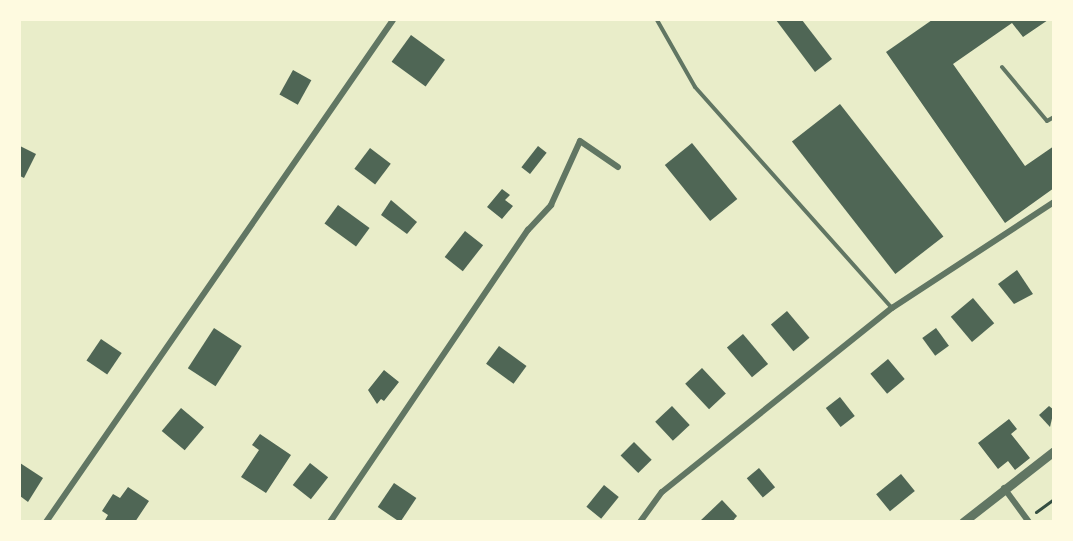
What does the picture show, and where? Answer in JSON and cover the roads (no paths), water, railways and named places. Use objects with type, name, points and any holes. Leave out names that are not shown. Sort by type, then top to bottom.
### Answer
[{"type":"street","points":[[46,522],[393,20]]},
{"type":"street","points":[[330,522],[528,230],[550,205],[580,141],[618,167]]},
{"type":"street","points":[[640,522],[662,492],[892,308],[1053,202]]},
{"type":"street","points":[[963,522],[1053,451]]},
{"type":"street","points":[[1004,488],[1028,520]]},
{"type":"lane","points":[[657,20],[695,87],[892,308]]},
{"type":"lane","points":[[1002,67],[1047,121],[1053,117]]}]
